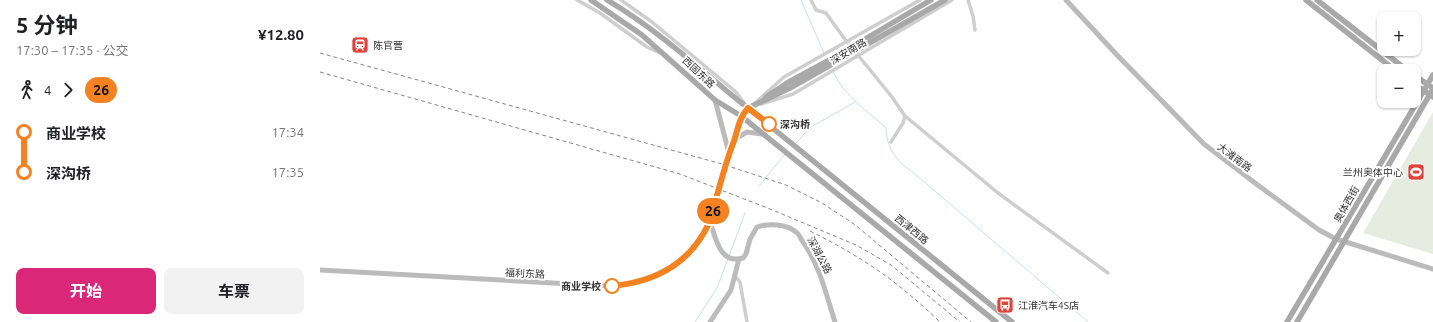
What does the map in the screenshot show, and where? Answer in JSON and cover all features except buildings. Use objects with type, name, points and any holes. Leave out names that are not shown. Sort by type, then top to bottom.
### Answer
[{"type":"main road","name":"西固东路","points":[[591,0],[642,35],[671,59],[715,100],[741,116],[794,158]]},
{"type":"main road","name":"西固东路","points":[[607,0],[649,27],[801,150]]},
{"type":"main road","name":"深安南路","points":[[855,51],[931,0]]},
{"type":"main road","name":"深安南路","points":[[748,108],[790,88],[945,0]]},
{"type":"main road","name":"大滩南路","points":[[1066,0],[1116,55],[1204,144],[1320,230],[1344,242],[1433,269]]},
{"type":"main road","points":[[1317,0],[1399,64]]},
{"type":"main road","points":[[1310,1],[1387,64]]},
{"type":"main road","name":"深安南路","points":[[748,108],[785,80],[838,61]]},
{"type":"main road","name":"奥体西街","points":[[1287,322],[1422,90],[1433,74]]},
{"type":"main road","points":[[1421,81],[1433,88]]},
{"type":"main road","name":"奥体西街","points":[[1297,322],[1431,95],[1433,88]]},
{"type":"main road","points":[[1422,90],[1431,95]]},
{"type":"main road","points":[[715,100],[729,153]]},
{"type":"main road","points":[[723,177],[741,116],[748,108]]},
{"type":"main road","points":[[734,140],[747,132],[763,134]]},
{"type":"main road","name":"西津西路","points":[[801,150],[1012,322]]},
{"type":"main road","name":"西津西路","points":[[794,158],[996,322]]},
{"type":"main road","name":"福利东路","points":[[320,270],[600,286],[630,284],[648,280],[664,273],[682,260],[696,244],[710,222],[714,205]]},
{"type":"main road","points":[[710,222],[723,255],[732,259],[739,259],[731,290],[710,322]]},
{"type":"main road","name":"深湖公路","points":[[739,259],[746,254],[750,239],[757,227],[766,224],[783,226],[796,232],[809,250],[822,279],[835,322]]},
{"type":"street","points":[[576,0],[624,29],[647,47],[671,59]]},
{"type":"street","points":[[621,0],[652,22],[736,92],[748,108]]},
{"type":"street","points":[[811,0],[816,10],[826,13],[892,97],[904,116],[998,193],[1108,273]]},
{"type":"street","name":"深安南路","points":[[785,80],[832,50],[920,0]]},
{"type":"street","name":"深安南路","points":[[855,51],[952,0]]},
{"type":"street","points":[[968,0],[973,16],[975,30]]},
{"type":"street","name":"深安南路","points":[[748,108],[793,94],[838,61]]},
{"type":"street","points":[[891,142],[903,123],[904,116]]},
{"type":"street","points":[[734,275],[740,282],[747,322]]},
{"type":"shaded area","name":"兰州奥体中心","points":[[1433,112],[1433,254],[1363,233]]},
{"type":"waterway","points":[[801,0],[824,53]]},
{"type":"waterway","points":[[833,72],[843,88],[886,128],[888,143],[894,155],[903,165],[1088,322]]},
{"type":"waterway","points":[[796,143],[811,127],[855,102]]},
{"type":"waterway","points":[[759,186],[785,154]]},
{"type":"waterway","points":[[729,256],[745,213]]},
{"type":"waterway","points":[[695,322],[717,288],[728,259]]},
{"type":"tunnel","points":[[714,205],[723,177]]},
{"type":"railway","points":[[320,53],[722,164],[786,185],[822,203],[854,224],[971,322]]},
{"type":"railway","points":[[320,72],[680,174],[770,209],[856,245],[891,265],[960,322]]},
{"type":"railway","points":[[810,231],[847,251],[879,271],[909,294],[940,322]]},
{"type":"bus line","name":"26","points":[[612,286],[648,280],[664,273],[682,260],[696,244],[710,222],[741,116],[748,108],[769,124]]},
{"type":"place","name":"陈官营","points":[[360,45]]},
{"type":"place","name":"深沟桥","points":[[769,124]]},
{"type":"place","name":"兰州奥体中心","points":[[1416,172]]},
{"type":"place","name":"商业学校","points":[[612,286]]},
{"type":"place","name":"江淮汽车4S店","points":[[1005,305]]}]
